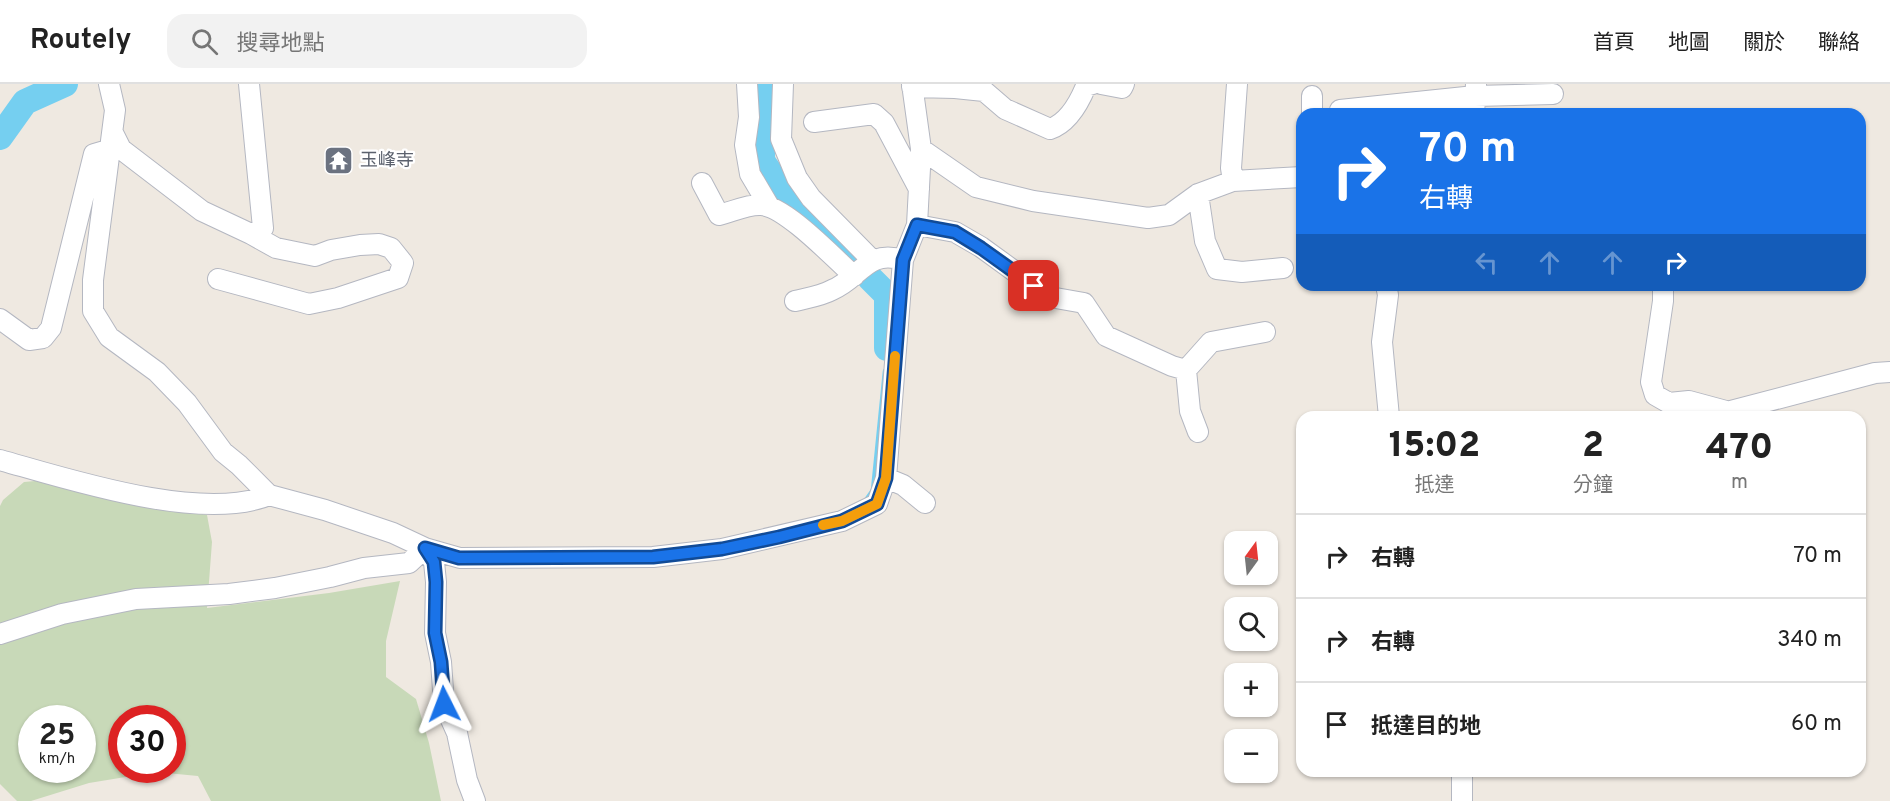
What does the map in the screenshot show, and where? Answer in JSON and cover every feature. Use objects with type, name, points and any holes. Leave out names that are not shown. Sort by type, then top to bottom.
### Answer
[{"type":"street","points":[[109,84],[115,110],[93,280],[93,311],[109,337],[157,372],[187,404],[223,452],[269,495],[325,510],[393,533],[425,548],[459,558],[653,557],[722,549],[842,521],[877,504],[886,478],[903,260],[917,225],[921,149],[912,85],[984,92],[1005,109],[1050,129],[1059,126],[1079,103],[1086,86],[1093,84]]},
{"type":"street","points":[[249,84],[263,228],[250,234]]},
{"type":"street","points":[[747,84],[749,117],[745,145],[750,174],[769,206]]},
{"type":"street","points":[[783,84],[781,139],[797,178],[811,198],[872,260]]},
{"type":"street","points":[[1101,84],[1122,88],[1124,84]]},
{"type":"street","points":[[1233,181],[1231,168],[1237,84]]},
{"type":"street","points":[[1362,108],[1553,94]]},
{"type":"street","points":[[814,122],[874,114],[884,123],[919,189]]},
{"type":"street","points":[[112,141],[202,211],[276,248],[315,256],[331,250],[379,244],[391,248],[402,263],[398,278],[338,298],[309,304],[218,279]]},
{"type":"street","points":[[0,319],[29,340],[43,338],[51,328],[94,154],[112,141]]},
{"type":"street","points":[[921,149],[976,187],[1034,201],[1148,218],[1169,215],[1198,194],[1233,181],[1296,177]]},
{"type":"street","points":[[702,183],[719,215],[758,205],[769,206],[783,213],[854,276]]},
{"type":"street","points":[[1198,194],[1205,241],[1217,269],[1242,272],[1283,268]]},
{"type":"street","points":[[917,225],[955,232],[1050,297],[1084,303],[1106,336],[1186,370]]},
{"type":"street","points":[[795,301],[833,290],[872,260],[889,256],[903,260]]},
{"type":"street","points":[[1388,411],[1382,342],[1391,291]]},
{"type":"street","points":[[1663,291],[1651,382],[1655,395],[1670,403],[1689,401],[1711,411]]},
{"type":"street","points":[[1198,432],[1190,411],[1186,370],[1211,342],[1265,333]]},
{"type":"street","points":[[1729,411],[1875,373],[1890,372]]},
{"type":"street","points":[[0,460],[127,494],[218,503],[256,500],[269,495]]},
{"type":"street","points":[[886,478],[903,485],[924,502]]},
{"type":"street","points":[[0,634],[62,614],[136,599],[229,594],[275,588],[364,568],[409,563],[425,548]]},
{"type":"street","points":[[425,548],[434,562],[435,633],[441,662],[444,704],[457,733],[474,801]]},
{"type":"street","points":[[1462,777],[1462,801]]},
{"type":"green space","points":[[46,480],[207,515],[212,542],[207,608],[329,593],[400,581],[386,641],[386,677],[416,699],[429,743],[441,801],[211,801],[198,776],[186,775],[186,705],[108,705],[108,780],[96,782],[96,705],[18,705],[18,783],[89,783],[31,801],[17,801],[0,784],[0,506],[3,500],[24,482]]},
{"type":"waterway","points":[[0,137],[25,102],[65,84]]},
{"type":"waterway","points":[[763,84],[762,161],[787,197],[853,261]]},
{"type":"waterway","points":[[870,278],[887,295],[887,348]]},
{"type":"waterway","points":[[866,500],[873,490],[885,371]]},
{"type":"slow traffic","points":[[823,525],[842,521],[877,504],[886,478],[895,356]]},
{"type":"place","name":"玉峰寺","points":[[339,161]]},
{"type":"route","points":[[444,704],[441,662],[435,633],[434,562],[425,548],[459,558],[653,557],[722,549],[842,521],[877,504],[886,478],[903,260],[917,225],[955,232],[1034,286]]}]
